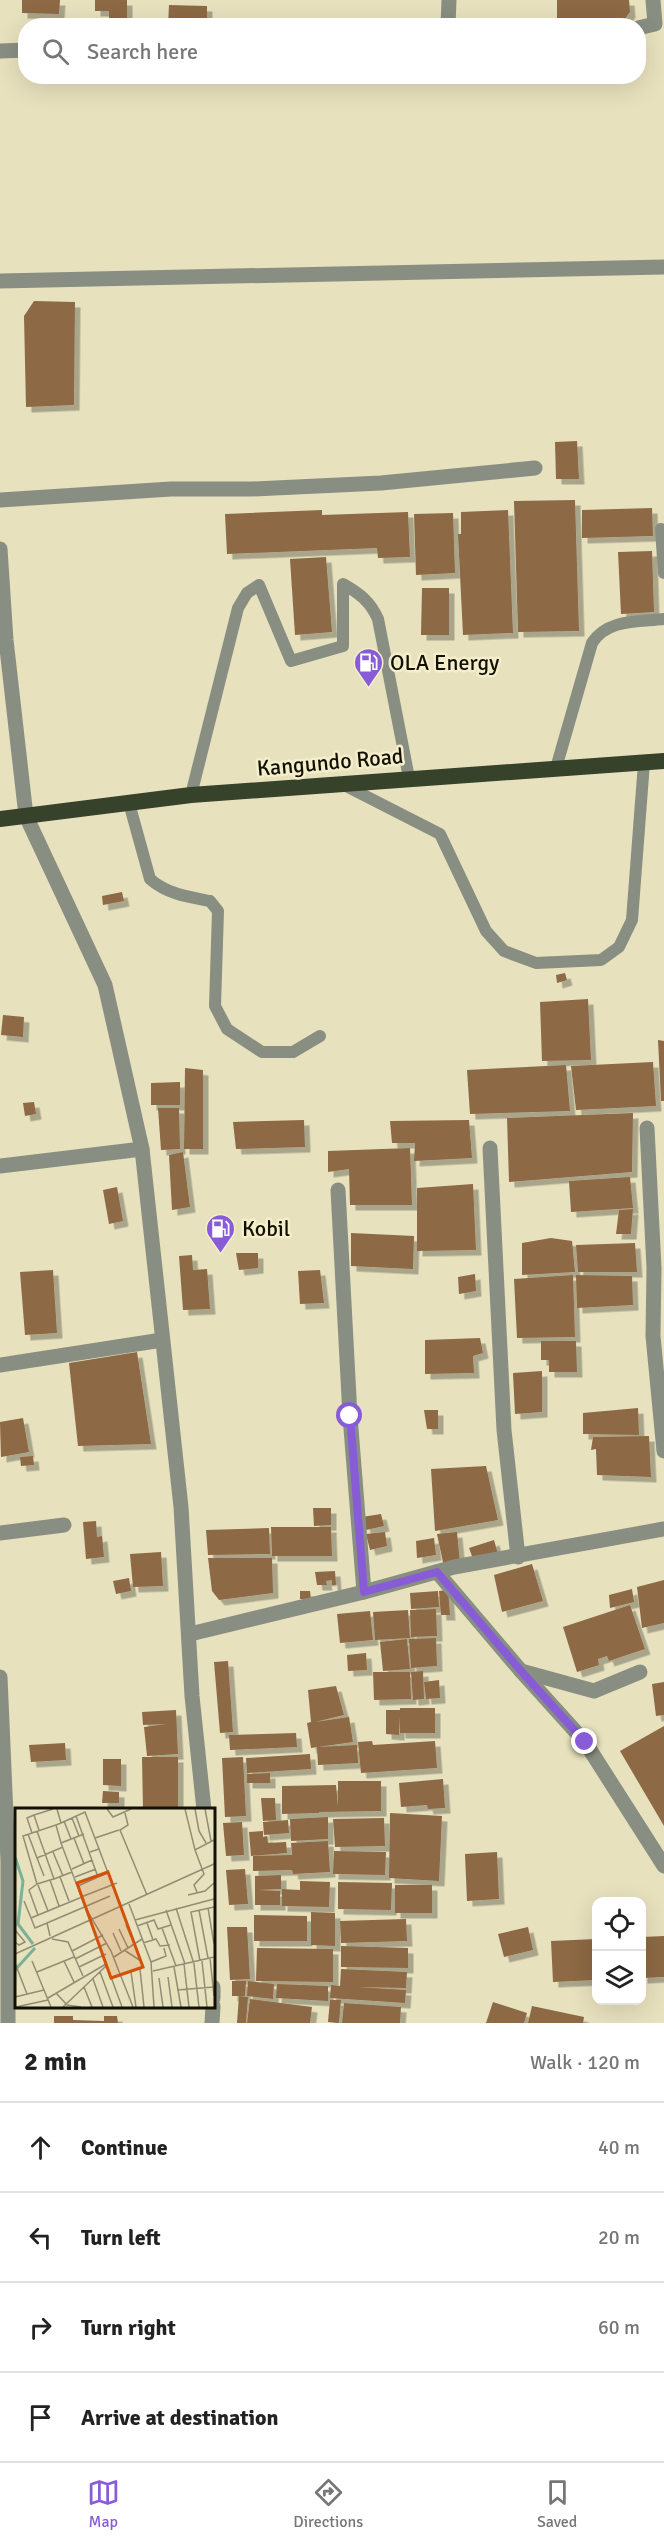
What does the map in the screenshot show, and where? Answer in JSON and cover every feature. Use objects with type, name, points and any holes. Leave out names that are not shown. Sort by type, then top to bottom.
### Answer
[{"type":"highway","name":"Kangundo Road","points":[[0,819],[191,795],[664,761]]},
{"type":"street","points":[[448,18],[449,0]]},
{"type":"street","points":[[646,26],[655,24],[654,0]]},
{"type":"street","points":[[0,51],[18,50]]},
{"type":"street","points":[[0,281],[664,267]]},
{"type":"street","points":[[0,500],[171,489],[252,489],[381,483],[535,468]]},
{"type":"street","points":[[0,549],[6,640],[26,816],[105,985],[142,1149],[181,1507],[192,1696],[204,1808]]},
{"type":"street","points":[[647,1128],[654,1268],[653,1336],[664,1451]]},
{"type":"street","points":[[490,1148],[504,1430],[518,1557]]},
{"type":"street","points":[[0,1166],[142,1149]]},
{"type":"street","points":[[338,1190],[350,1416],[364,1592]]},
{"type":"street","points":[[0,1365],[162,1340]]},
{"type":"street","points":[[0,1533],[64,1525]]},
{"type":"street","points":[[190,1634],[437,1572],[664,1529]]},
{"type":"street","points":[[437,1572],[585,1742],[664,1866]]},
{"type":"street","points":[[521,1671],[594,1691],[640,1672]]},
{"type":"street","points":[[0,1677],[8,1862],[8,2023]]},
{"type":"street","points":[[212,2023],[213,2008]]},
{"type":"lane","points":[[661,529],[664,573]]},
{"type":"lane","points":[[191,795],[238,608],[248,592],[259,585],[291,662],[343,646],[343,584],[361,594],[374,609],[378,619],[409,778]]},
{"type":"lane","points":[[556,768],[592,643],[599,632],[609,626],[664,619]]},
{"type":"lane","points":[[341,784],[440,834],[486,931],[504,951],[536,963],[601,960],[619,947],[632,920],[644,763]]},
{"type":"lane","points":[[129,803],[150,879],[159,887],[173,893],[210,902],[218,911],[215,1006],[227,1029],[262,1052],[293,1052],[320,1036]]},
{"type":"building","points":[[22,0],[60,0],[59,14],[22,13]]},
{"type":"building","points":[[95,0],[127,0],[127,18],[109,18],[109,11],[95,11]]},
{"type":"building","points":[[557,0],[629,0],[630,12],[626,18],[557,18]]},
{"type":"building","points":[[169,5],[207,6],[207,18],[168,18]]},
{"type":"building","points":[[34,301],[75,302],[74,405],[26,407],[24,316]]},
{"type":"building","points":[[577,441],[579,479],[556,479],[555,442]]},
{"type":"building","points":[[575,500],[579,631],[518,632],[514,501]]},
{"type":"building","points":[[652,508],[653,536],[582,538],[582,510]]},
{"type":"building","points":[[322,510],[322,515],[408,512],[410,557],[378,558],[377,548],[227,554],[225,514]]},
{"type":"building","points":[[508,510],[513,633],[463,635],[458,534],[461,534],[461,512]]},
{"type":"building","points":[[453,513],[455,573],[416,575],[414,514]]},
{"type":"building","points":[[652,551],[654,612],[621,614],[618,552]]},
{"type":"building","points":[[326,557],[332,632],[295,635],[290,559]]},
{"type":"building","points":[[422,588],[449,588],[449,635],[421,635]]},
{"type":"building","points":[[122,892],[124,901],[103,905],[102,896]]},
{"type":"building","points":[[565,973],[567,980],[557,983],[556,975]]},
{"type":"building","points":[[588,999],[591,1060],[542,1061],[540,1002]]},
{"type":"building","points":[[3,1015],[24,1017],[23,1037],[1,1035]]},
{"type":"building","points":[[658,1040],[664,1041],[664,1101],[661,1101]]},
{"type":"building","points":[[653,1062],[656,1106],[576,1110],[571,1066]]},
{"type":"building","points":[[566,1065],[570,1111],[470,1114],[467,1070]]},
{"type":"building","points":[[185,1068],[203,1070],[203,1149],[184,1149]]},
{"type":"building","points":[[180,1082],[180,1105],[151,1105],[151,1083]]},
{"type":"building","points":[[34,1102],[36,1114],[25,1116],[23,1103]]},
{"type":"building","points":[[158,1108],[179,1108],[180,1149],[161,1150]]},
{"type":"building","points":[[633,1113],[632,1172],[509,1182],[507,1118]]},
{"type":"building","points":[[304,1120],[305,1147],[236,1149],[233,1122]]},
{"type":"building","points":[[469,1120],[472,1158],[414,1161],[415,1143],[392,1143],[390,1121]]},
{"type":"building","points":[[410,1148],[412,1205],[350,1205],[349,1169],[328,1172],[328,1151]]},
{"type":"building","points":[[183,1152],[190,1207],[172,1210],[169,1155]]},
{"type":"building","points":[[630,1177],[633,1208],[571,1212],[569,1181]]},
{"type":"building","points":[[473,1184],[476,1250],[417,1251],[417,1188]]},
{"type":"building","points":[[117,1187],[123,1221],[109,1224],[103,1190]]},
{"type":"building","points":[[633,1209],[631,1234],[616,1234],[619,1210]]},
{"type":"building","points":[[351,1233],[414,1236],[413,1269],[351,1266]]},
{"type":"building","points":[[551,1238],[572,1241],[575,1272],[522,1275],[522,1243]]},
{"type":"building","points":[[635,1243],[637,1272],[578,1272],[576,1245]]},
{"type":"building","points":[[236,1253],[258,1253],[258,1268],[239,1270]]},
{"type":"building","points":[[192,1255],[193,1270],[207,1269],[210,1309],[183,1310],[179,1256]]},
{"type":"building","points":[[53,1270],[57,1333],[25,1335],[20,1272]]},
{"type":"building","points":[[320,1270],[324,1303],[300,1304],[298,1271]]},
{"type":"building","points":[[475,1274],[476,1291],[459,1294],[458,1277]]},
{"type":"building","points":[[573,1275],[575,1337],[517,1338],[514,1279]]},
{"type":"building","points":[[576,1275],[632,1276],[633,1305],[577,1308]]},
{"type":"building","points":[[480,1338],[483,1353],[473,1356],[474,1373],[425,1374],[425,1340]]},
{"type":"building","points":[[541,1341],[576,1341],[577,1372],[549,1372],[549,1360],[541,1360]]},
{"type":"building","points":[[137,1352],[151,1444],[78,1446],[69,1363]]},
{"type":"building","points":[[542,1371],[542,1412],[515,1414],[513,1373]]},
{"type":"building","points":[[638,1408],[639,1435],[583,1434],[583,1413]]},
{"type":"building","points":[[424,1410],[438,1410],[438,1429],[427,1429]]},
{"type":"building","points":[[23,1418],[29,1452],[1,1457],[0,1422]]},
{"type":"building","points":[[649,1436],[651,1477],[597,1475],[596,1449],[591,1450],[593,1437]]},
{"type":"building","points":[[33,1456],[34,1465],[21,1466],[20,1457]]},
{"type":"building","points":[[486,1466],[498,1520],[435,1531],[431,1469]]},
{"type":"building","points":[[313,1508],[331,1508],[331,1525],[314,1526]]},
{"type":"building","points":[[381,1514],[384,1526],[366,1530],[362,1517]]},
{"type":"building","points":[[96,1521],[97,1537],[102,1536],[104,1557],[86,1559],[83,1522]]},
{"type":"building","points":[[271,1527],[331,1527],[332,1556],[272,1556]]},
{"type":"building","points":[[269,1528],[270,1554],[208,1555],[206,1530]]},
{"type":"building","points":[[385,1532],[387,1546],[370,1550],[366,1534]]},
{"type":"building","points":[[457,1532],[460,1563],[444,1567],[437,1534]]},
{"type":"building","points":[[434,1538],[436,1555],[417,1558],[416,1541]]},
{"type":"building","points":[[494,1540],[498,1554],[473,1559],[469,1548]]},
{"type":"building","points":[[161,1552],[163,1586],[133,1587],[130,1554]]},
{"type":"building","points":[[208,1558],[272,1558],[273,1593],[219,1600],[212,1591]]},
{"type":"building","points":[[532,1564],[543,1601],[502,1612],[494,1575]]},
{"type":"building","points":[[335,1571],[336,1585],[332,1585],[332,1580],[326,1581],[327,1585],[317,1585],[315,1572]]},
{"type":"building","points":[[129,1578],[131,1591],[116,1594],[113,1581]]},
{"type":"building","points":[[664,1580],[664,1623],[642,1628],[637,1587]]},
{"type":"building","points":[[632,1589],[634,1602],[610,1608],[609,1595]]},
{"type":"building","points":[[448,1590],[450,1615],[441,1615],[439,1591]]},
{"type":"building","points":[[300,1591],[310,1591],[311,1599],[300,1599]]},
{"type":"building","points":[[438,1591],[439,1607],[411,1609],[410,1593]]},
{"type":"building","points":[[630,1605],[645,1649],[609,1661],[607,1656],[598,1659],[599,1665],[577,1672],[563,1627]]},
{"type":"building","points":[[436,1609],[437,1636],[411,1637],[410,1610]]},
{"type":"building","points":[[408,1610],[410,1638],[375,1640],[373,1612]]},
{"type":"building","points":[[370,1611],[373,1640],[340,1643],[337,1614]]},
{"type":"building","points":[[436,1638],[437,1666],[411,1668],[409,1639]]},
{"type":"building","points":[[407,1639],[410,1669],[383,1671],[380,1642]]},
{"type":"building","points":[[366,1653],[367,1670],[348,1671],[347,1655]]},
{"type":"building","points":[[228,1661],[233,1732],[220,1733],[214,1662]]},
{"type":"building","points":[[423,1671],[424,1699],[413,1700],[411,1672]]},
{"type":"building","points":[[373,1672],[410,1672],[411,1699],[374,1700]]},
{"type":"building","points":[[439,1680],[440,1698],[426,1699],[424,1682]]},
{"type":"building","points":[[664,1682],[664,1715],[656,1716],[652,1684]]},
{"type":"building","points":[[336,1686],[344,1715],[315,1722],[349,1717],[353,1742],[311,1748],[307,1723],[311,1722],[308,1690]]},
{"type":"building","points":[[400,1708],[435,1708],[435,1733],[400,1733],[399,1717],[399,1735],[386,1734],[386,1710],[400,1710]]},
{"type":"building","points":[[176,1710],[178,1754],[147,1756],[144,1727],[166,1724],[143,1725],[142,1712]]},
{"type":"building","points":[[664,1726],[664,1826],[620,1751]]},
{"type":"building","points":[[296,1733],[297,1747],[230,1750],[229,1735]]},
{"type":"building","points":[[372,1741],[373,1745],[435,1741],[437,1768],[361,1773],[358,1742]]},
{"type":"building","points":[[65,1743],[66,1760],[31,1762],[29,1745]]},
{"type":"building","points":[[357,1745],[358,1763],[318,1765],[317,1747]]},
{"type":"building","points":[[310,1754],[311,1769],[247,1773],[246,1758]]},
{"type":"building","points":[[142,1757],[178,1757],[178,1808],[143,1808]]},
{"type":"building","points":[[243,1757],[246,1816],[225,1817],[222,1758]]},
{"type":"building","points":[[103,1759],[121,1759],[121,1786],[103,1785]]},
{"type":"building","points":[[270,1773],[270,1783],[247,1783],[247,1774]]},
{"type":"building","points":[[443,1779],[445,1808],[428,1809],[427,1805],[401,1807],[399,1783]]},
{"type":"building","points":[[338,1781],[381,1781],[381,1811],[282,1814],[282,1786],[336,1785],[338,1807]]},
{"type":"building","points":[[103,1791],[119,1792],[119,1803],[102,1803]]},
{"type":"building","points":[[261,1798],[275,1798],[276,1820],[263,1821]]},
{"type":"building","points":[[390,1813],[442,1816],[439,1881],[389,1878]]},
{"type":"building","points":[[328,1817],[328,1839],[291,1841],[290,1819]]},
{"type":"building","points":[[384,1818],[385,1846],[335,1847],[333,1819]]},
{"type":"building","points":[[288,1820],[289,1833],[264,1835],[263,1822]]},
{"type":"building","points":[[242,1822],[244,1855],[226,1856],[223,1823]]},
{"type":"building","points":[[263,1831],[263,1837],[267,1836],[268,1843],[286,1842],[287,1853],[251,1856],[249,1832]]},
{"type":"building","points":[[328,1841],[330,1872],[293,1874],[292,1870],[253,1871],[253,1856],[292,1855],[291,1843]]},
{"type":"building","points":[[334,1851],[386,1852],[385,1875],[333,1874]]},
{"type":"building","points":[[497,1852],[499,1899],[467,1901],[465,1854]]},
{"type":"building","points":[[245,1869],[248,1904],[229,1905],[226,1870]]},
{"type":"building","points":[[281,1875],[281,1889],[258,1890],[280,1891],[280,1905],[255,1905],[255,1876]]},
{"type":"building","points":[[300,1881],[330,1882],[329,1907],[282,1906],[282,1889],[300,1890]]},
{"type":"building","points":[[338,1882],[392,1883],[391,1910],[338,1909]]},
{"type":"building","points":[[395,1885],[432,1885],[432,1913],[395,1913]]},
{"type":"building","points":[[311,1912],[335,1913],[335,1946],[311,1945]]},
{"type":"building","points":[[254,1915],[307,1916],[307,1941],[254,1941]]},
{"type":"building","points":[[406,1919],[407,1941],[341,1943],[340,1921]]},
{"type":"building","points":[[227,1927],[247,1927],[250,1979],[230,1980]]},
{"type":"building","points":[[528,1927],[533,1950],[504,1957],[498,1934]]},
{"type":"building","points":[[664,1936],[664,1977],[646,1978],[646,1937]]},
{"type":"building","points":[[592,1939],[592,1980],[553,1982],[551,1941]]},
{"type":"building","points":[[341,1946],[408,1948],[408,1968],[341,1967]]},
{"type":"building","points":[[257,1948],[333,1949],[333,1982],[256,1981]]},
{"type":"building","points":[[341,1969],[407,1972],[406,1988],[357,1987],[406,1990],[405,2003],[330,1998],[331,1985],[340,1986]]},
{"type":"building","points":[[232,1981],[246,1981],[245,1996],[232,1996]]},
{"type":"building","points":[[248,1981],[274,1984],[273,1999],[247,1996]]},
{"type":"building","points":[[277,1984],[328,1986],[328,2001],[276,1998]]},
{"type":"building","points":[[239,1996],[248,1997],[246,2023],[237,2023]]},
{"type":"building","points":[[250,1999],[312,2007],[310,2023],[247,2023]]},
{"type":"building","points":[[330,2000],[341,2000],[339,2023],[328,2022]]},
{"type":"building","points":[[493,2002],[527,2013],[524,2023],[486,2023]]},
{"type":"building","points":[[344,2003],[401,2007],[400,2023],[342,2023]]},
{"type":"building","points":[[532,2006],[584,2017],[583,2023],[528,2023]]},
{"type":"building","points":[[54,2016],[73,2016],[73,2020],[104,2021],[104,2016],[117,2016],[118,2023],[54,2023]]},
{"type":"place","name":"OLA Energy","points":[[369,688]]},
{"type":"place","name":"Kobil","points":[[221,1254]]},
{"type":"route","points":[[350,1416],[364,1592],[437,1572],[585,1742]]}]
